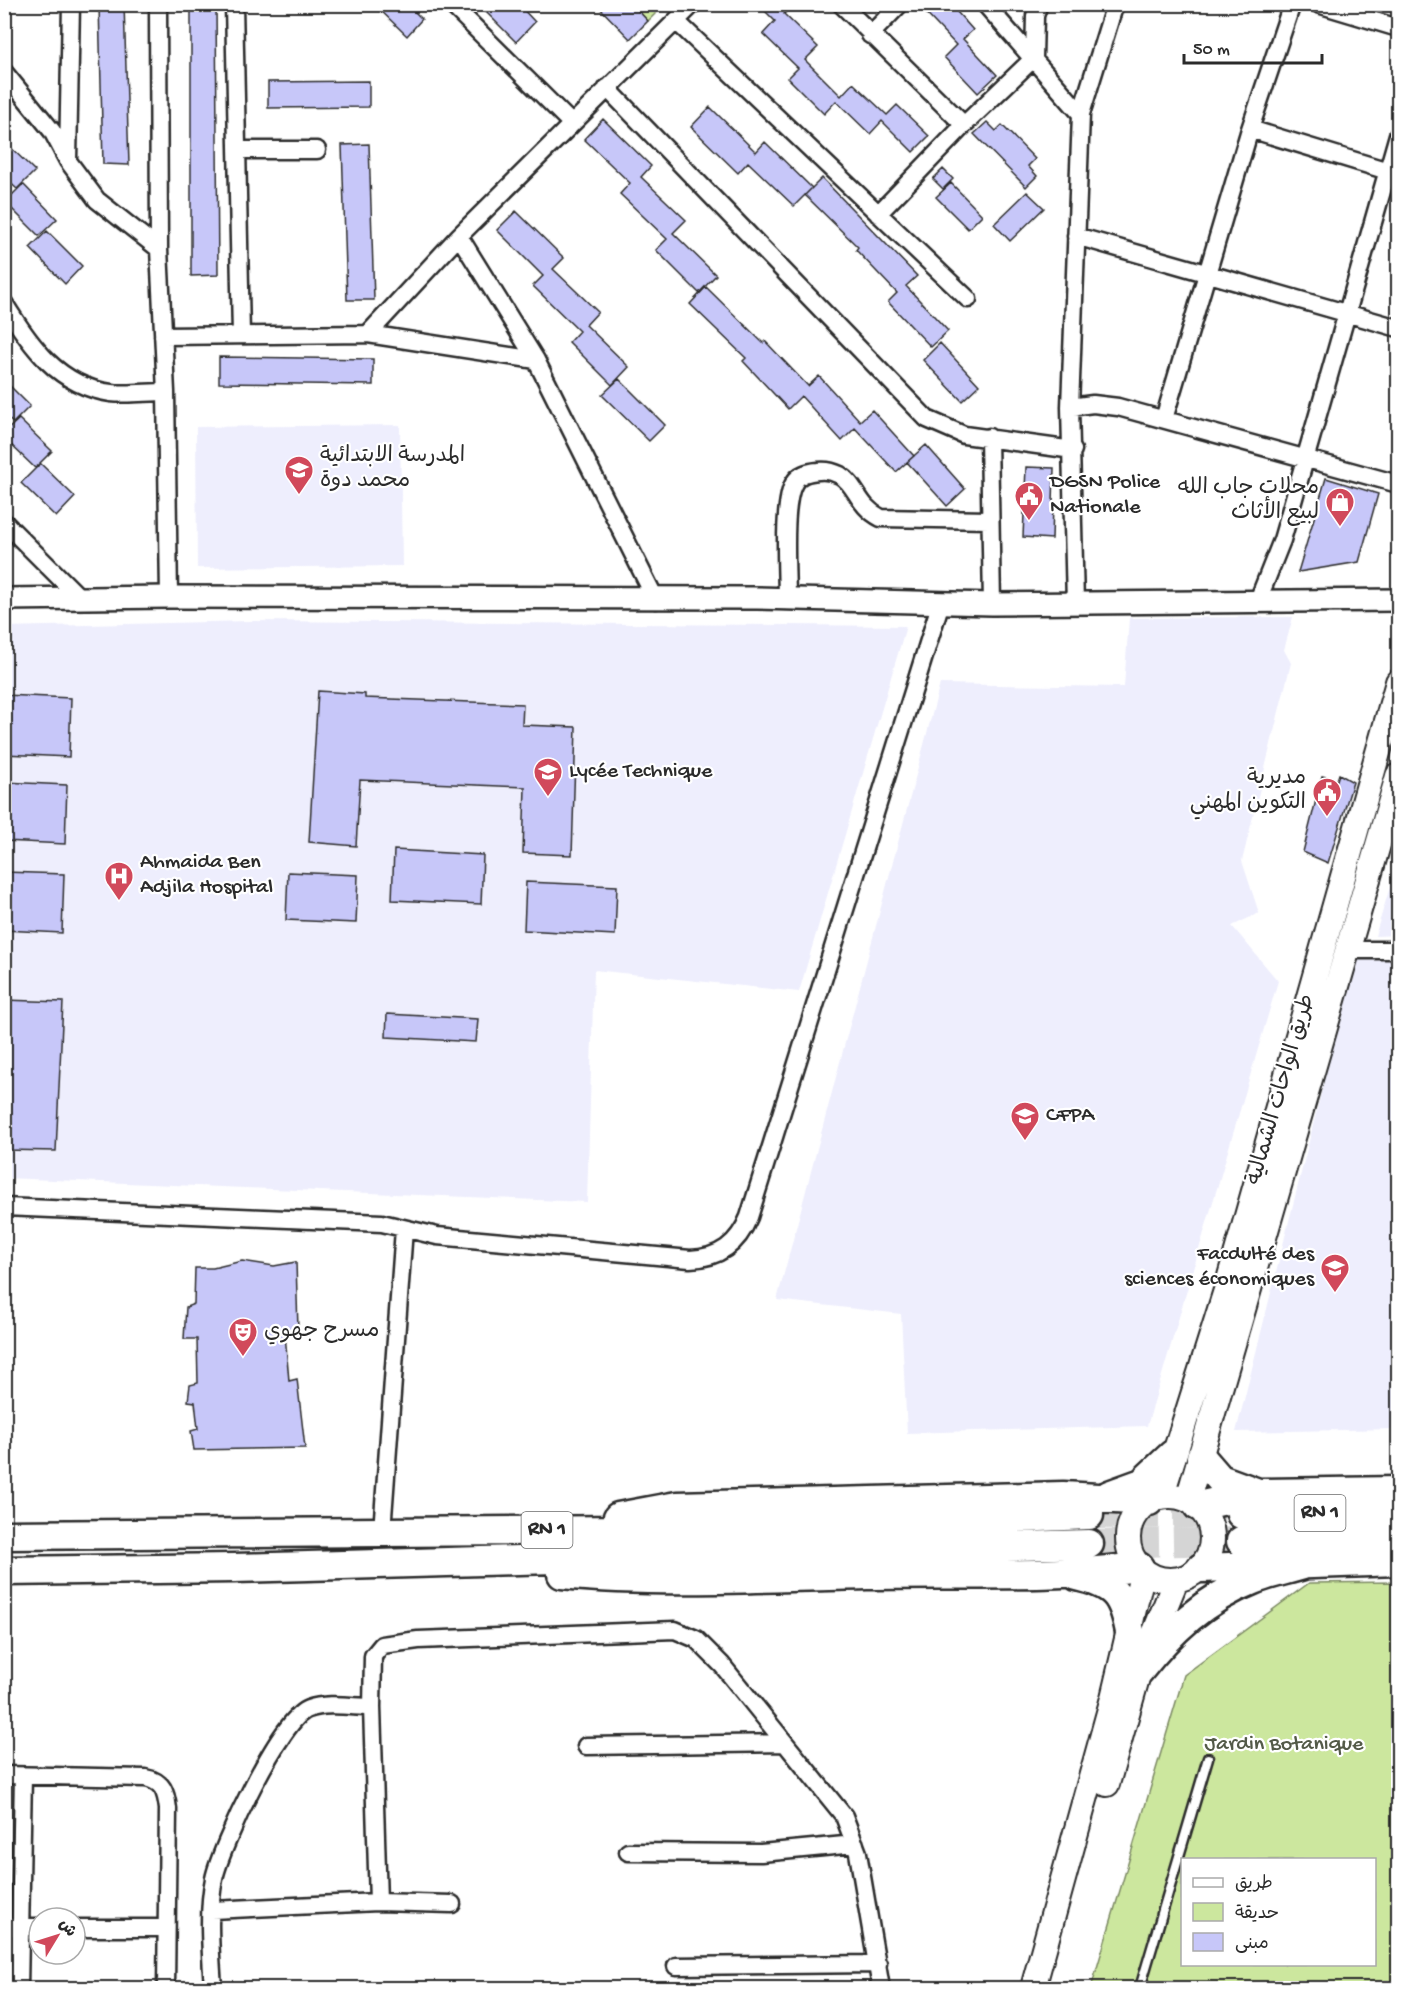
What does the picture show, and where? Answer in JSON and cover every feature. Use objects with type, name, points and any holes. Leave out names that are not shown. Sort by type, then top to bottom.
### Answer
[{"type":"highway","points":[[1094,1507],[1142,1482],[1172,1455]]},
{"type":"highway","points":[[1201,1457],[1247,1516]]},
{"type":"highway","points":[[1193,1503],[1247,1516],[1398,1491]]},
{"type":"highway","points":[[1094,1507],[1155,1499]]},
{"type":"highway","name":"RN 1","points":[[4,1535],[755,1529],[1094,1507]]},
{"type":"highway","name":"RN 1","points":[[1247,1516],[1398,1512]]},
{"type":"highway","name":"RN 1","points":[[1247,1516],[1398,1539]]},
{"type":"highway","name":"RN 1","points":[[4,1570],[234,1568],[1089,1544]]},
{"type":"highway","points":[[496,1560],[521,1569],[612,1578],[1070,1574],[1141,1569]]},
{"type":"highway","points":[[1189,1574],[1306,1564],[1398,1561]]},
{"type":"highway","points":[[1139,1671],[1164,1640],[1189,1616],[1219,1595],[1253,1580],[1306,1564]]},
{"type":"highway","points":[[1070,1574],[1100,1582],[1117,1596],[1125,1604],[1130,1632]]},
{"type":"main road","name":"طريق الواحات الشمالية","points":[[1155,1499],[1172,1455],[1227,1287],[1398,682]]},
{"type":"main road","name":"طريق الواحات الشمالية","points":[[1193,1503],[1201,1457],[1398,776]]},
{"type":"main road","points":[[1048,1989],[1139,1671],[1189,1574],[1212,1548],[1211,1526],[1193,1503],[1179,1496],[1155,1499],[1139,1509],[1128,1532],[1130,1551],[1141,1569],[1159,1579],[1189,1574]]},
{"type":"main road","points":[[1033,1989],[1130,1632],[1141,1569]]},
{"type":"street","points":[[68,160],[71,4]]},
{"type":"street","points":[[158,4],[159,249],[166,392],[169,597]]},
{"type":"street","points":[[234,4],[241,335]]},
{"type":"street","points":[[451,4],[572,123]]},
{"type":"street","points":[[368,334],[459,236],[693,4]]},
{"type":"street","points":[[841,4],[964,125]]},
{"type":"street","points":[[870,35],[900,4]]},
{"type":"street","points":[[985,4],[1081,114]]},
{"type":"street","points":[[878,214],[964,125],[1034,58],[1035,16],[1039,4]]},
{"type":"street","points":[[1074,603],[1073,450],[1070,407],[1081,114],[1115,4]]},
{"type":"street","points":[[1164,420],[1205,274],[1292,4]]},
{"type":"street","points":[[1318,4],[1398,28]]},
{"type":"street","points":[[676,21],[968,299]]},
{"type":"street","points":[[4,72],[52,131],[68,160],[97,200],[159,249]]},
{"type":"street","points":[[607,88],[927,419],[964,435],[1073,450]]},
{"type":"street","points":[[1250,129],[1394,172]]},
{"type":"street","points":[[1257,603],[1282,540],[1349,313],[1394,172],[1398,135]]},
{"type":"street","points":[[237,150],[317,150]]},
{"type":"street","points":[[459,236],[536,360],[656,600]]},
{"type":"street","points":[[1076,236],[1398,328]]},
{"type":"street","points":[[4,303],[28,341],[55,370],[84,386],[111,393],[166,392]]},
{"type":"street","points":[[163,336],[368,334],[536,360]]},
{"type":"street","points":[[1070,407],[1102,404],[1398,484]]},
{"type":"street","points":[[989,437],[992,604]]},
{"type":"street","points":[[787,599],[788,506],[793,484],[799,476],[808,472],[821,471],[844,477],[868,512],[881,518],[989,520]]},
{"type":"street","points":[[4,522],[79,597]]},
{"type":"street","points":[[4,599],[169,597],[787,599],[992,604],[1398,600]]},
{"type":"street","points":[[4,1207],[382,1223],[436,1236],[690,1260],[706,1258],[733,1244],[743,1231],[767,1161],[941,602]]},
{"type":"street","points":[[1348,950],[1398,950]]},
{"type":"street","points":[[382,1531],[404,1229]]},
{"type":"street","points":[[378,1902],[372,1707],[373,1656],[382,1645],[391,1642],[675,1630],[685,1632],[707,1648],[844,1816],[855,1844],[881,1989]]},
{"type":"street","points":[[213,1989],[213,1882],[218,1862],[232,1828],[269,1758],[296,1718],[307,1709],[324,1706],[372,1707]]},
{"type":"street","points":[[586,1746],[785,1743]]},
{"type":"street","points":[[4,1775],[145,1778],[158,1782],[167,1795],[168,1809],[166,1989]]},
{"type":"street","points":[[19,1989],[12,1927],[23,1776]]},
{"type":"street","points":[[628,1852],[762,1853],[855,1844]]},
{"type":"street","points":[[212,1910],[378,1902],[452,1904]]},
{"type":"street","points":[[12,1927],[27,1928]]},
{"type":"street","points":[[87,1928],[166,1928]]},
{"type":"street","points":[[676,1966],[878,1964]]},
{"type":"lane","points":[[1140,1989],[1208,1758]]},
{"type":"shaded area","name":"المدرسة الابتدائية محمد دوة","points":[[400,425],[402,566],[197,568],[196,427]]},
{"type":"shaded area","name":"CFPA","points":[[1293,617],[1284,650],[1291,663],[1242,861],[1259,913],[1232,926],[1278,981],[1147,1426],[907,1433],[901,1314],[777,1300],[940,684],[1124,687],[1129,618]]},
{"type":"shaded area","name":"Lycée Technique","points":[[250,621],[906,626],[799,992],[594,970],[587,1202],[5,1178],[5,627]]},
{"type":"shaded area","points":[[1398,861],[1398,935],[1375,936]]},
{"type":"shaded area","name":"Facdulté des sciences économiques","points":[[1398,956],[1398,1429],[1236,1432],[1355,958]]},
{"type":"green space","points":[[632,5],[664,5],[648,21]]},
{"type":"green space","name":"Jardin Botanique","points":[[1398,1582],[1398,1988],[1091,1988],[1184,1675],[1309,1583]]},
{"type":"building","points":[[99,4],[124,4],[129,165],[103,164]]},
{"type":"building","points":[[191,4],[216,4],[218,275],[191,276]]},
{"type":"building","points":[[374,4],[407,4],[422,19],[407,36]]},
{"type":"building","points":[[478,4],[518,4],[535,22],[516,42]]},
{"type":"building","points":[[596,4],[632,4],[648,21],[630,39]]},
{"type":"building","points":[[758,4],[793,4],[784,14],[818,47],[805,60],[841,96],[853,83],[887,115],[897,105],[929,136],[913,152],[882,121],[870,134],[836,101],[824,114],[788,78],[798,68],[763,34],[775,21]]},
{"type":"building","points":[[917,4],[950,4],[973,30],[963,39],[997,75],[978,93],[944,57],[956,45]]},
{"type":"building","points":[[369,81],[369,107],[268,108],[268,82]]},
{"type":"building","points":[[710,107],[756,152],[765,142],[812,188],[794,206],[748,162],[738,173],[691,127]]},
{"type":"building","points":[[603,119],[651,166],[641,177],[686,220],[673,233],[716,275],[699,293],[656,250],[667,239],[620,194],[630,183],[584,139]]},
{"type":"building","points":[[987,122],[996,131],[1002,125],[1035,159],[1028,166],[1037,176],[1026,187],[974,134]]},
{"type":"building","points":[[4,141],[35,171],[17,189],[4,177]]},
{"type":"building","points":[[369,144],[374,300],[347,300],[342,145]]},
{"type":"building","points":[[943,169],[953,179],[943,189],[933,179]]},
{"type":"building","points":[[822,178],[917,276],[906,286],[948,331],[931,347],[888,302],[897,293],[856,250],[858,247],[805,195]]},
{"type":"building","points":[[951,183],[982,215],[968,229],[936,197]]},
{"type":"building","points":[[23,184],[57,219],[39,236],[5,202]]},
{"type":"building","points":[[1027,192],[1044,208],[1010,241],[994,224]]},
{"type":"building","points":[[516,211],[564,258],[553,269],[598,312],[586,325],[629,367],[612,385],[569,342],[579,331],[533,286],[543,276],[497,230]]},
{"type":"building","points":[[47,231],[82,266],[65,284],[30,248]]},
{"type":"building","points":[[706,287],[763,343],[765,341],[808,386],[819,376],[860,421],[872,410],[914,456],[896,472],[855,428],[842,441],[801,396],[788,409],[743,361],[746,358],[690,304]]},
{"type":"building","points":[[940,343],[979,385],[962,401],[923,360]]},
{"type":"building","points":[[219,357],[373,359],[373,385],[219,383]]},
{"type":"building","points":[[619,379],[665,425],[649,441],[602,395]]},
{"type":"building","points":[[4,380],[30,406],[13,423],[4,415]]},
{"type":"building","points":[[19,419],[52,451],[40,463],[75,497],[56,517],[21,483],[40,464],[35,468],[4,438],[4,433]]},
{"type":"building","points":[[926,445],[965,489],[947,506],[907,462]]},
{"type":"building","points":[[1026,467],[1054,468],[1052,539],[1023,537]]},
{"type":"building","name":"محلات جاب الله لبيع الأثاث","points":[[1326,478],[1378,494],[1359,562],[1298,572]]},
{"type":"building","points":[[318,691],[365,694],[365,698],[523,704],[522,725],[576,727],[572,855],[523,853],[525,787],[360,780],[356,846],[309,842]]},
{"type":"building","points":[[4,695],[71,698],[69,757],[4,754]]},
{"type":"building","name":"مديرية التكوين المهني","points":[[1339,774],[1353,782],[1328,863],[1303,852],[1322,776],[1337,780]]},
{"type":"building","points":[[4,782],[67,785],[65,844],[4,841]]},
{"type":"building","points":[[394,850],[483,855],[481,904],[392,900]]},
{"type":"building","points":[[4,872],[64,874],[62,933],[4,930]]},
{"type":"building","points":[[288,872],[358,875],[356,923],[286,920]]},
{"type":"building","points":[[526,882],[617,886],[615,935],[524,930]]},
{"type":"building","points":[[4,1000],[63,1002],[56,1151],[4,1150]]},
{"type":"building","points":[[387,1014],[478,1019],[476,1042],[386,1037]]},
{"type":"building","name":"مسرح جهوي","points":[[242,1261],[274,1266],[296,1262],[298,1330],[285,1334],[289,1381],[297,1379],[305,1448],[194,1450],[191,1431],[198,1429],[195,1402],[188,1401],[190,1385],[198,1383],[197,1339],[184,1339],[186,1307],[194,1304],[195,1268],[213,1268]]},
{"type":"tunnel","points":[[1089,1515],[1224,1514]]},
{"type":"tunnel","points":[[1089,1544],[1241,1541]]},
{"type":"place","name":"المدرسة الابتدائية محمد دوة","points":[[299,496]]},
{"type":"place","name":"DGSN Police Nationale","points":[[1029,522]]},
{"type":"place","name":"محلات جاب الله لبيع الأثاث","points":[[1340,528]]},
{"type":"place","name":"Lycée Technique","points":[[548,798]]},
{"type":"place","name":"مديرية التكوين المهني","points":[[1327,818]]},
{"type":"place","name":"Ahmaida Ben Adjila Hospital","points":[[119,902]]},
{"type":"place","name":"CFPA","points":[[1025,1142]]},
{"type":"place","name":"Facdulté des sciences économiques","points":[[1335,1294]]},
{"type":"place","name":"مسرح جهوي","points":[[243,1358]]}]
